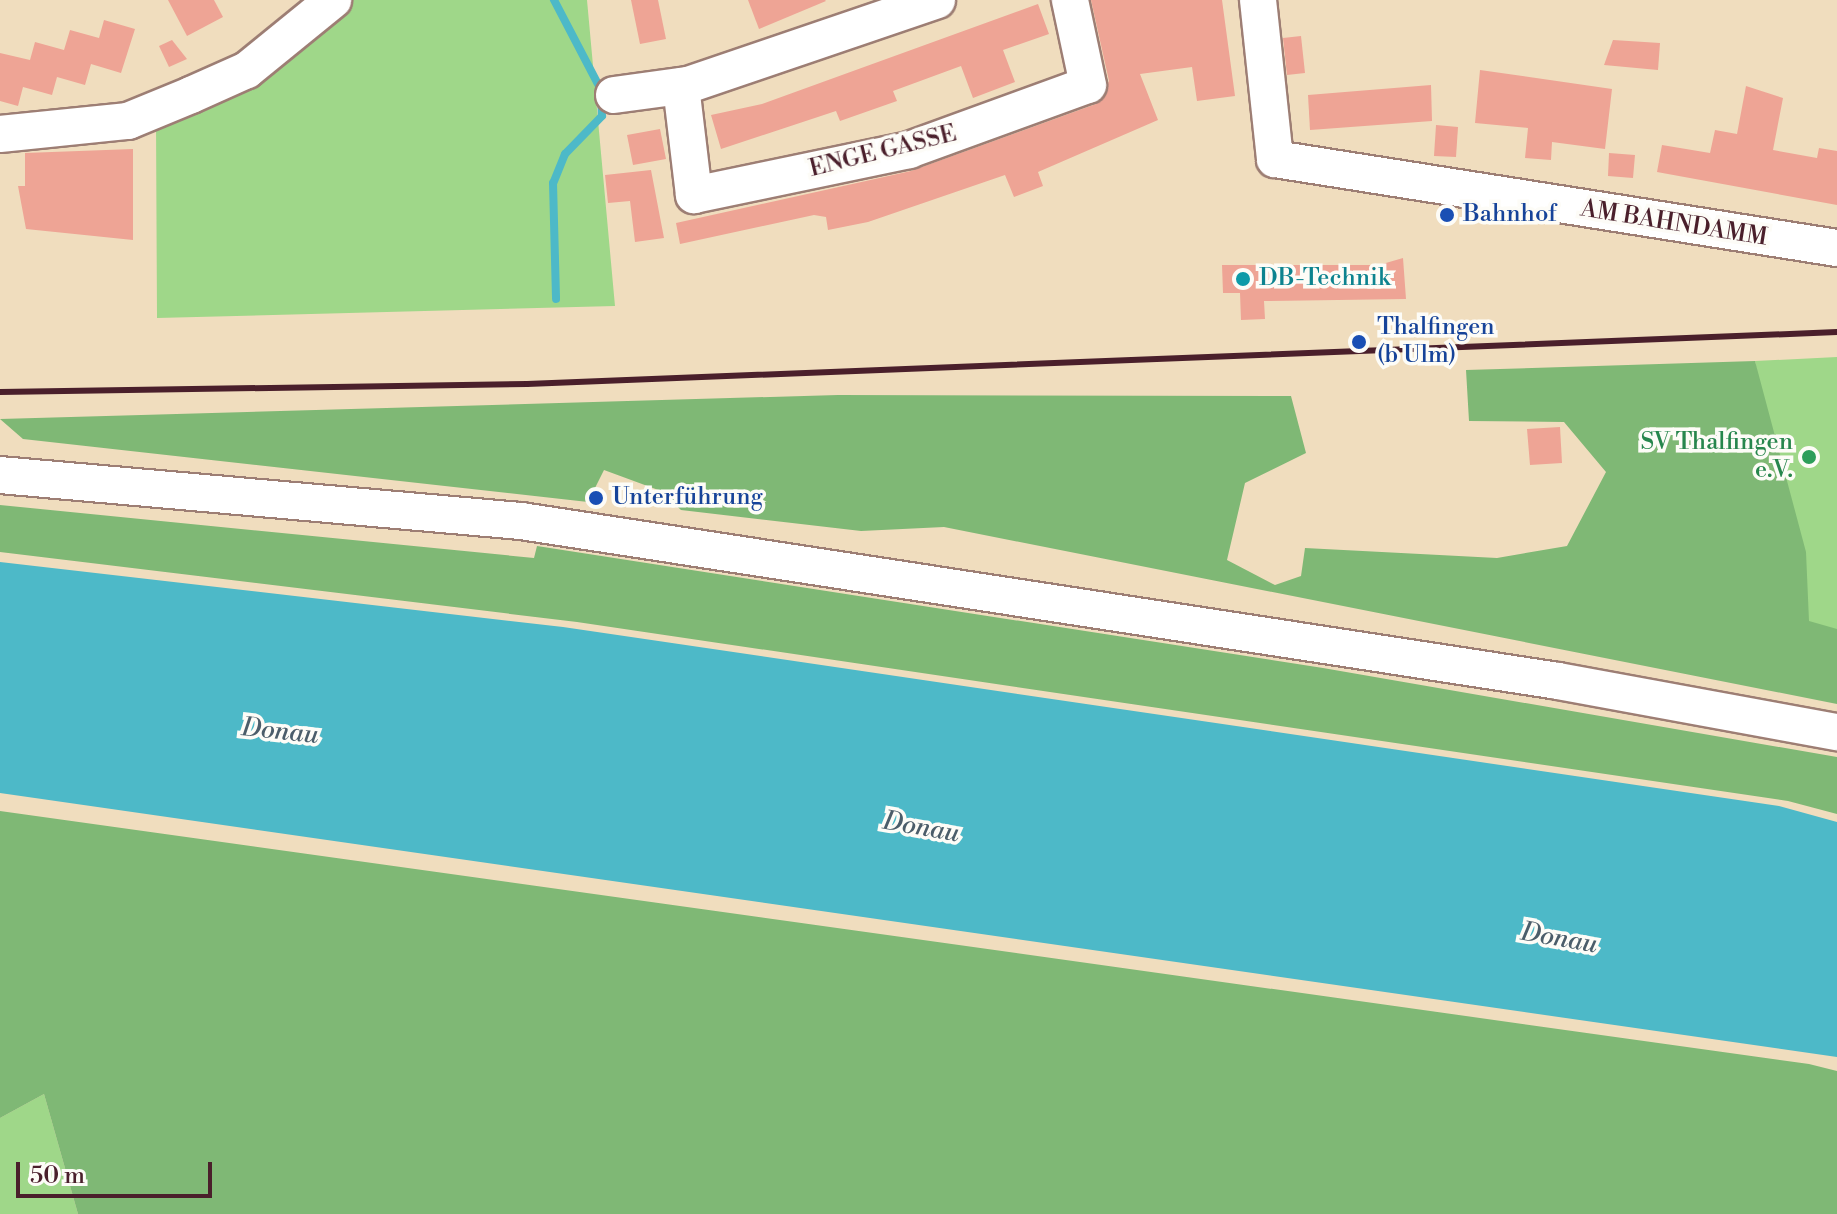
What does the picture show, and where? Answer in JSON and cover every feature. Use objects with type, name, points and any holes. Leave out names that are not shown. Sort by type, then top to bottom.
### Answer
[{"type":"street","points":[[0,134],[128,121],[247,70],[333,0]]},
{"type":"street","points":[[614,95],[681,86],[937,0]]},
{"type":"street","name":"ENGE GASSE","points":[[681,86],[694,195],[909,150],[1088,85],[1070,0]]},
{"type":"street","name":"AM BAHNDAMM","points":[[1258,0],[1275,159],[1837,248]]},
{"type":"street","points":[[0,475],[510,520],[1527,676],[1837,732]]},
{"type":"green space","points":[[352,0],[587,0],[615,306],[157,318],[156,122],[325,23]]},
{"type":"green space","name":"SV Thalfingen e.V.","points":[[1837,357],[1837,698],[1798,611],[1755,361]]},
{"type":"green space","points":[[1755,361],[1806,552],[1809,621],[1837,629],[1837,704],[944,527],[861,531],[681,510],[661,491],[604,470],[588,502],[23,439],[0,419],[838,395],[1291,396],[1306,453],[1245,483],[1227,560],[1275,585],[1301,576],[1305,548],[1497,558],[1567,546],[1606,472],[1564,422],[1469,421],[1466,370]]},
{"type":"green space","points":[[0,505],[534,558],[537,546],[1323,668],[1837,757],[1837,814],[1788,801],[577,622],[0,552]]},
{"type":"green space","points":[[0,811],[1809,1064],[1837,1071],[1837,1214],[78,1214],[44,1094],[0,1118]]},
{"type":"green space","points":[[44,1094],[78,1214],[0,1214],[0,1118]]},
{"type":"water","name":"Donau","points":[[0,562],[563,627],[1779,806],[1837,822],[1837,1057],[0,793]]},
{"type":"building","points":[[168,0],[214,0],[223,17],[187,36]]},
{"type":"building","points":[[631,0],[658,0],[666,39],[640,44]]},
{"type":"building","points":[[748,0],[825,0],[826,1],[759,29]]},
{"type":"building","points":[[1091,0],[1222,0],[1235,96],[1197,101],[1192,67],[1140,74],[1158,120],[1038,172],[1043,186],[1014,197],[1005,175],[868,222],[828,230],[826,217],[814,215],[680,244],[676,223],[911,171],[1096,104],[1109,81]]},
{"type":"building","points":[[1038,4],[1049,34],[1003,50],[1015,82],[973,98],[961,66],[893,91],[897,101],[840,121],[836,111],[721,149],[711,115],[762,104]]},
{"type":"building","points":[[104,20],[135,29],[121,73],[91,64],[85,85],[57,77],[52,95],[23,87],[18,106],[0,101],[0,53],[30,60],[35,42],[64,50],[70,30],[99,38]]},
{"type":"building","points":[[1301,36],[1305,73],[1287,75],[1283,38]]},
{"type":"building","points":[[172,40],[187,59],[169,67],[159,46]]},
{"type":"building","points":[[1613,40],[1660,43],[1658,70],[1604,65]]},
{"type":"building","points":[[1480,70],[1612,89],[1605,149],[1552,142],[1551,160],[1525,158],[1528,128],[1475,123]]},
{"type":"building","points":[[1431,85],[1432,121],[1310,130],[1308,95]]},
{"type":"building","points":[[1746,86],[1783,98],[1773,150],[1817,158],[1819,148],[1837,151],[1837,205],[1657,172],[1662,145],[1710,153],[1715,130],[1737,134]]},
{"type":"building","points":[[1436,125],[1458,127],[1456,157],[1434,156]]},
{"type":"building","points":[[660,129],[666,159],[633,165],[627,135]]},
{"type":"building","points":[[133,149],[133,240],[26,229],[18,186],[25,186],[25,153]]},
{"type":"building","points":[[1609,153],[1635,155],[1633,178],[1608,176]]},
{"type":"building","points":[[651,170],[664,238],[635,242],[630,201],[608,203],[605,175]]},
{"type":"building","points":[[1403,258],[1406,299],[1264,301],[1265,319],[1241,320],[1240,293],[1223,293],[1222,265],[1379,265]]},
{"type":"building","points":[[1560,427],[1562,463],[1530,465],[1527,429]]},
{"type":"waterway","points":[[554,0],[601,90],[602,116],[565,154],[553,183],[556,299]]},
{"type":"railway","points":[[0,392],[527,384],[1837,332]]},
{"type":"place","name":"Bahnhof","points":[[1447,215]]},
{"type":"place","name":"DB-Technik","points":[[1243,279]]},
{"type":"place","name":"Thalfingen (b Ulm)","points":[[1359,342]]},
{"type":"place","name":"SV Thalfingen e.V.","points":[[1809,457]]},
{"type":"place","name":"Unterführung","points":[[596,498]]}]
